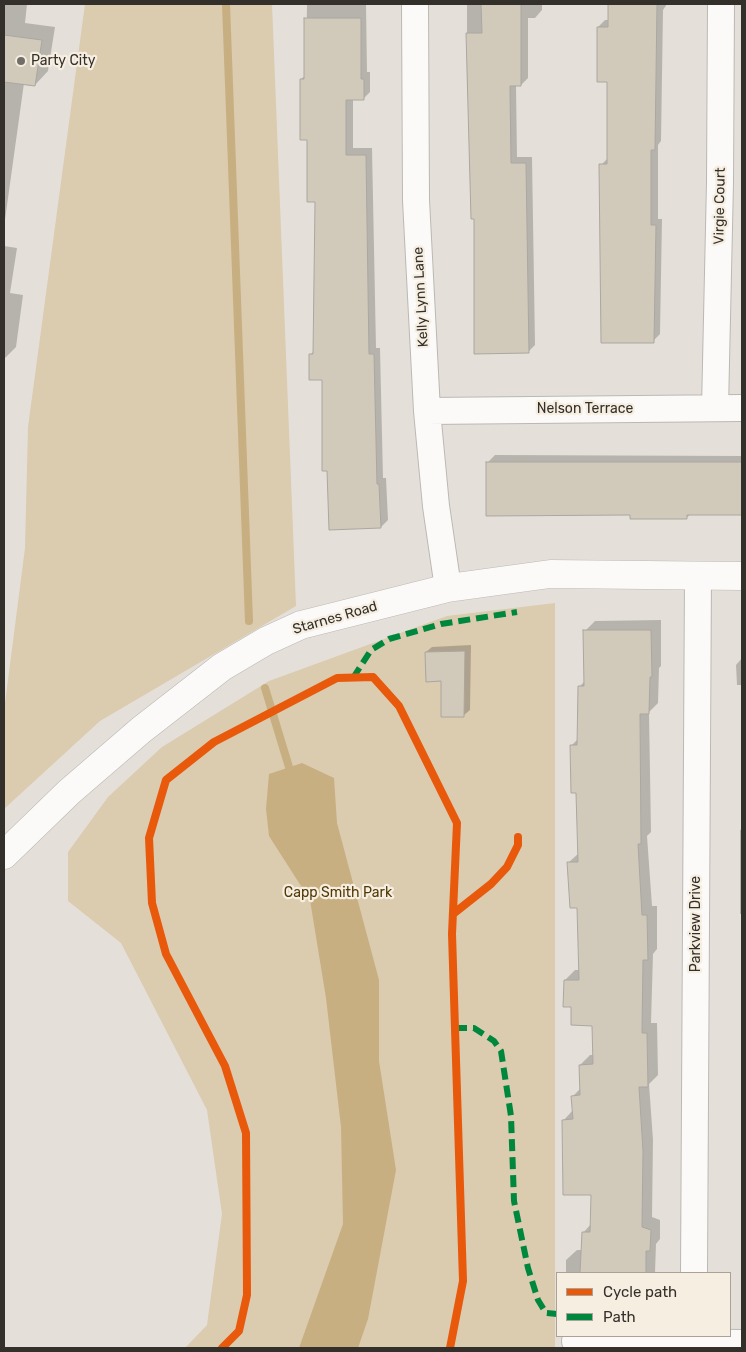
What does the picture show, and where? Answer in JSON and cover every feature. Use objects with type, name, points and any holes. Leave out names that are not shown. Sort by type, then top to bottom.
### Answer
[{"type":"main road","name":"Starnes Road","points":[[4,855],[76,786],[141,730],[222,667],[266,641],[301,625],[448,588],[550,574],[742,576]]},
{"type":"street","name":"Kelly Lynn Lane","points":[[415,4],[416,200],[427,410],[436,506],[448,588]]},
{"type":"street","name":"Virgie Court","points":[[715,408],[720,182],[721,4]]},
{"type":"street","name":"Nelson Terrace","points":[[427,410],[742,408]]},
{"type":"street","name":"Parkview Drive","points":[[694,1272],[698,575]]},
{"type":"street","points":[[575,1341],[693,1339],[742,1343]]},
{"type":"green space","points":[[85,4],[272,4],[296,606],[100,721],[4,809],[4,711],[25,548],[28,427]]},
{"type":"green space","name":"Capp Smith Park","points":[[555,603],[555,1348],[185,1348],[207,1325],[222,1214],[207,1110],[121,943],[68,901],[68,852],[108,797],[162,747],[269,681],[447,616]]},
{"type":"shaded area","points":[[302,763],[334,778],[337,823],[379,980],[379,1061],[396,1170],[368,1319],[358,1348],[299,1348],[343,1224],[341,1127],[326,998],[310,900],[269,836],[266,809],[269,774]]},
{"type":"building","points":[[481,4],[521,4],[521,86],[510,86],[511,163],[526,163],[529,353],[474,354],[474,219],[471,219],[466,33],[482,33]]},
{"type":"building","points":[[608,4],[657,4],[655,150],[651,150],[651,225],[656,225],[654,343],[601,343],[599,164],[607,164],[607,82],[597,82],[597,27],[608,27]]},
{"type":"building","points":[[304,18],[361,18],[361,79],[364,79],[364,100],[346,100],[346,155],[366,155],[369,354],[374,354],[377,484],[379,484],[381,528],[329,530],[327,471],[322,471],[322,380],[309,380],[309,354],[313,354],[315,202],[307,202],[307,140],[300,140],[300,79],[304,79]]},
{"type":"building","name":"Party City","points":[[4,35],[42,40],[35,86],[4,82]]},
{"type":"building","points":[[486,462],[742,462],[742,515],[687,515],[687,519],[630,519],[630,515],[486,516]]},
{"type":"building","points":[[583,630],[651,630],[652,677],[650,677],[649,714],[640,714],[641,844],[638,844],[642,915],[647,915],[648,960],[643,960],[642,1033],[647,1033],[648,1087],[639,1087],[643,1151],[642,1227],[651,1230],[650,1251],[646,1251],[646,1272],[580,1272],[582,1232],[590,1232],[591,1195],[563,1195],[562,1120],[573,1119],[571,1096],[580,1095],[579,1065],[593,1064],[592,1026],[571,1025],[571,1007],[563,1007],[564,980],[579,980],[577,908],[570,908],[567,862],[578,862],[576,793],[571,793],[570,745],[577,745],[578,686],[584,686]]},
{"type":"building","points":[[465,651],[464,717],[441,717],[441,681],[426,682],[425,652]]},
{"type":"waterway","points":[[226,4],[249,621]]},
{"type":"waterway","points":[[265,688],[292,777]]},
{"type":"marked path","points":[[353,678],[371,650],[389,639],[441,624],[517,612]]},
{"type":"marked path","points":[[455,1028],[474,1028],[494,1041],[501,1051],[511,1116],[514,1201],[528,1268],[538,1300],[546,1313],[556,1314]]},
{"type":"cycle path","points":[[222,1348],[239,1331],[247,1295],[246,1133],[225,1066],[166,954],[152,903],[149,838],[166,780],[214,742],[337,678],[373,677],[399,706],[457,823],[452,934],[463,1281],[450,1348]]},
{"type":"cycle path","points":[[453,914],[491,884],[507,867],[518,845],[518,837]]},
{"type":"place","name":"Party City","points":[[21,61]]}]
